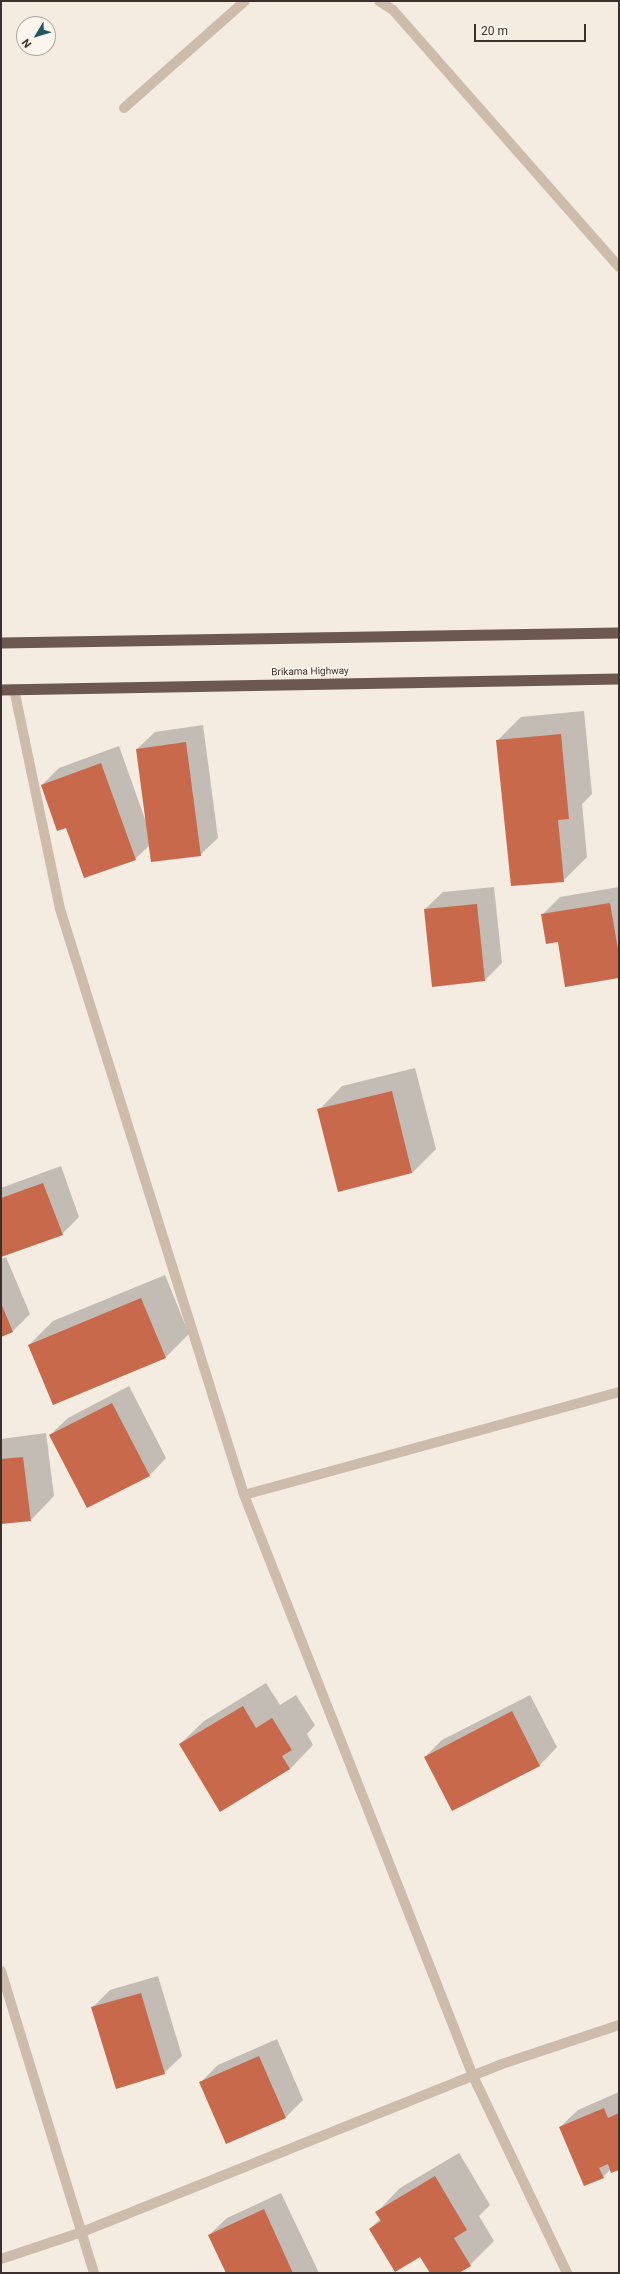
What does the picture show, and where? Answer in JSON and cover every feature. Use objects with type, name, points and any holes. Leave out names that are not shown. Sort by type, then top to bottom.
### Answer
[{"type":"highway","points":[[1,643],[619,633]]},
{"type":"highway","name":"Brikama Highway","points":[[1,690],[619,679]]},
{"type":"street","points":[[124,108],[245,1]]},
{"type":"street","points":[[380,1],[392,10],[619,267]]},
{"type":"street","points":[[14,689],[60,909],[244,1495],[473,2076],[567,2273]]},
{"type":"street","points":[[244,1495],[619,1392]]},
{"type":"street","points":[[1,1971],[94,2273]]},
{"type":"street","points":[[1,2259],[82,2232],[473,2076],[619,2025]]},
{"type":"building","points":[[561,734],[569,819],[558,820],[564,882],[511,886],[496,740]]},
{"type":"building","points":[[186,742],[201,856],[151,862],[136,749]]},
{"type":"building","points":[[101,763],[136,860],[84,878],[66,828],[57,831],[41,785]]},
{"type":"building","points":[[610,903],[619,955],[619,978],[565,987],[558,942],[546,944],[541,914]]},
{"type":"building","points":[[477,904],[485,981],[432,987],[424,909]]},
{"type":"building","points":[[392,1091],[412,1173],[338,1192],[317,1109]]},
{"type":"building","points":[[43,1183],[63,1235],[1,1257],[1,1198]]},
{"type":"building","points":[[141,1298],[166,1358],[53,1405],[28,1345]]},
{"type":"building","points":[[1,1303],[13,1332],[1,1337]]},
{"type":"building","points":[[112,1403],[150,1476],[87,1508],[49,1435]]},
{"type":"building","points":[[23,1457],[31,1521],[1,1524],[1,1459]]},
{"type":"building","points":[[243,1706],[256,1728],[272,1718],[292,1750],[282,1756],[290,1769],[220,1812],[179,1744]]},
{"type":"building","points":[[512,1711],[540,1766],[452,1811],[424,1757]]},
{"type":"building","points":[[141,1993],[165,2074],[116,2089],[91,2007]]},
{"type":"building","points":[[259,2056],[286,2118],[226,2144],[199,2082]]},
{"type":"building","points":[[604,2108],[608,2118],[619,2113],[619,2170],[611,2173],[608,2164],[599,2168],[604,2178],[584,2186],[559,2127]]},
{"type":"building","points":[[435,2176],[467,2230],[454,2238],[471,2266],[459,2273],[430,2273],[420,2257],[395,2272],[369,2229],[381,2221],[375,2212]]},
{"type":"building","points":[[264,2209],[293,2273],[226,2273],[208,2235]]}]
